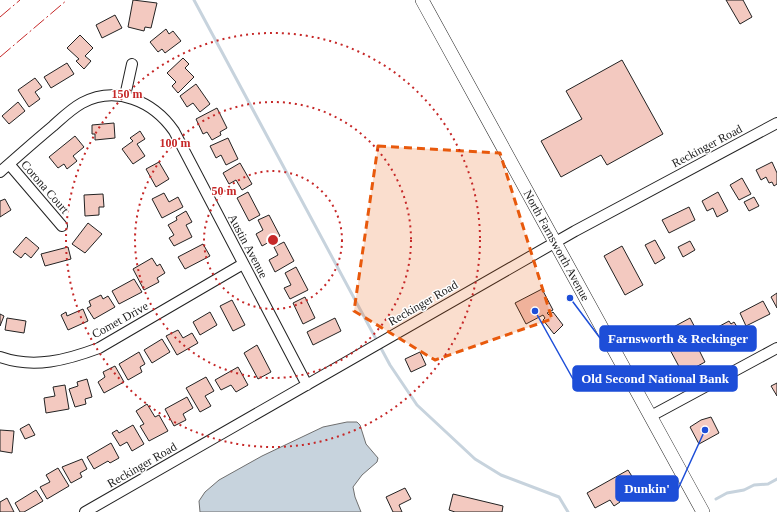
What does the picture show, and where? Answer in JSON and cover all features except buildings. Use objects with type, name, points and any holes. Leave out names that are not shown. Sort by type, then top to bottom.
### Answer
[{"type":"main road","name":"North Farnsworth Avenue","points":[[422,0],[704,512]]},
{"type":"street","points":[[125,96],[132,64]]},
{"type":"street","name":"Austin Avenue","points":[[0,172],[82,103],[104,96],[125,96],[148,104],[165,118],[174,131],[307,385]]},
{"type":"street","name":"Reckinger Road","points":[[85,512],[555,242],[777,123]]},
{"type":"street","name":"Corona Court","points":[[9,164],[62,226]]},
{"type":"street","name":"Comet Drive","points":[[0,357],[13,362],[49,363],[76,357],[100,348],[243,264]]},
{"type":"street","points":[[651,416],[777,348]]},
{"type":"highlighted area","points":[[378,146],[500,153],[552,319],[435,360],[354,311]]},
{"type":"shaded area","points":[[347,422],[357,422],[360,425],[366,444],[378,458],[377,462],[362,475],[353,487],[361,512],[200,512],[199,501],[205,492],[219,480],[262,456],[323,427]]},
{"type":"waterway","points":[[194,0],[390,365],[417,405],[475,459],[501,475],[559,497],[568,512]]},
{"type":"waterway","points":[[716,499],[727,493],[744,490],[754,485],[768,484],[777,479]]},
{"type":"power","points":[[0,17],[20,0]]},
{"type":"power","points":[[0,57],[67,0]]},
{"type":"place","name":"Farnsworth & Reckinger","points":[[570,298]]},
{"type":"place","name":"Old Second National Bank","points":[[535,311]]},
{"type":"place","name":"Dunkin'","points":[[705,430]]}]
